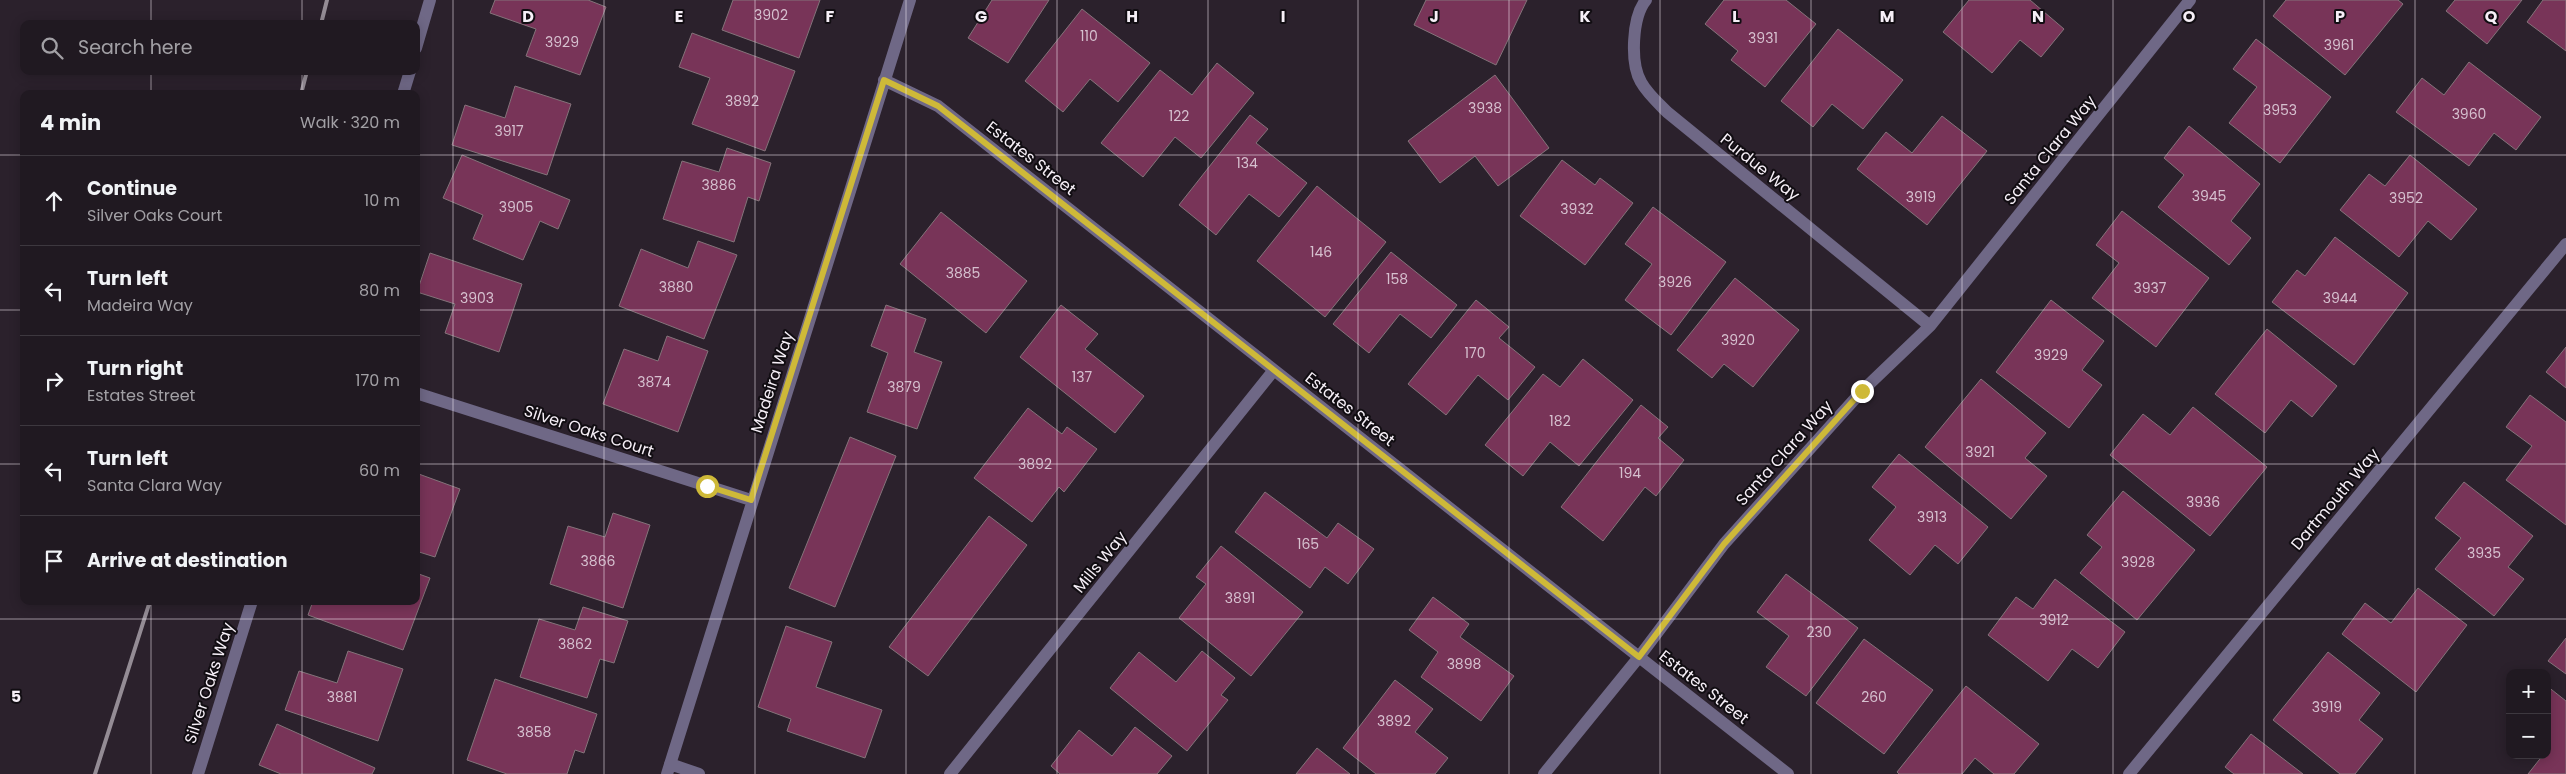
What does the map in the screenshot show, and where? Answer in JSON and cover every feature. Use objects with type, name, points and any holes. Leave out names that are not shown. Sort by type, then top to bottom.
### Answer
[{"type":"street","points":[[420,34],[430,0]]},
{"type":"street","name":"Madeira Way","points":[[669,769],[751,500],[910,0]]},
{"type":"street","name":"Purdue Way","points":[[1646,0],[1640,7],[1633,49],[1640,82],[1666,112],[1930,326]]},
{"type":"street","name":"Santa Clara Way","points":[[1544,774],[1639,657],[1724,544],[1862,391],[1930,326],[2190,0]]},
{"type":"street","points":[[404,90],[409,75]]},
{"type":"street","name":"Estates Street","points":[[884,80],[938,106],[1788,774]]},
{"type":"street","name":"Dartmouth Way","points":[[2129,774],[2566,244]]},
{"type":"street","name":"Mills Way","points":[[950,774],[1274,370]]},
{"type":"street","name":"Silver Oaks Court","points":[[420,394],[751,500]]},
{"type":"street","name":"Silver Oaks Way","points":[[198,774],[251,605]]},
{"type":"street","points":[[669,769],[700,774]]},
{"type":"building","points":[[495,0],[588,0],[606,7],[580,75],[526,56],[536,29],[490,13]]},
{"type":"building","points":[[733,0],[820,0],[799,58],[722,30]]},
{"type":"building","points":[[992,0],[1049,0],[1008,63],[968,38]]},
{"type":"building","points":[[1426,0],[1527,0],[1496,65],[1414,25]]},
{"type":"building","points":[[1724,0],[1786,0],[1816,24],[1765,87],[1731,60],[1738,51],[1705,24]]},
{"type":"building","points":[[1969,0],[2030,0],[2064,29],[2041,57],[2020,40],[1992,73],[1943,32]]},
{"type":"building","points":[[2286,0],[2398,0],[2403,4],[2345,75],[2273,16]]},
{"type":"building","points":[[2455,0],[2522,0],[2487,44],[2446,11]]},
{"type":"building","points":[[2543,0],[2566,0],[2566,51],[2527,22]]},
{"type":"building","points":[[1082,9],[1150,63],[1118,102],[1090,79],[1063,112],[1025,81]]},
{"type":"building","points":[[1838,29],[1903,80],[1863,129],[1832,104],[1813,127],[1781,101]]},
{"type":"building","points":[[692,33],[795,71],[765,151],[692,124],[710,78],[679,67]]},
{"type":"building","points":[[2256,39],[2331,97],[2280,163],[2229,123],[2257,87],[2233,69]]},
{"type":"building","points":[[2469,62],[2541,117],[2516,150],[2494,133],[2469,166],[2396,112],[2422,78],[2444,95]]},
{"type":"building","points":[[1217,63],[1254,93],[1201,158],[1175,137],[1143,177],[1101,143],[1160,70],[1192,95]]},
{"type":"building","points":[[1495,75],[1549,148],[1498,186],[1475,156],[1440,183],[1408,141]]},
{"type":"building","points":[[515,86],[571,104],[547,175],[452,145],[465,105],[505,118]]},
{"type":"building","points":[[1250,115],[1268,129],[1256,143],[1307,183],[1279,217],[1249,194],[1216,235],[1179,205]]},
{"type":"building","points":[[1942,116],[1987,151],[1927,225],[1857,169],[1886,132],[1912,153]]},
{"type":"building","points":[[2189,126],[2260,184],[2231,221],[2251,238],[2229,265],[2158,207],[2184,175],[2164,158]]},
{"type":"building","points":[[727,148],[771,163],[759,201],[748,197],[734,242],[663,219],[682,161],[719,172]]},
{"type":"building","points":[[462,155],[570,200],[558,229],[540,221],[523,260],[473,239],[483,215],[443,198]]},
{"type":"building","points":[[2410,155],[2477,209],[2451,240],[2428,221],[2399,257],[2340,210],[2369,174],[2385,186]]},
{"type":"building","points":[[1562,160],[1595,185],[1600,178],[1633,203],[1585,265],[1520,216]]},
{"type":"building","points":[[1317,186],[1386,242],[1325,317],[1257,261]]},
{"type":"building","points":[[1653,207],[1726,262],[1671,335],[1625,300],[1652,264],[1625,244]]},
{"type":"building","points":[[2122,211],[2209,278],[2156,347],[2092,298],[2119,263],[2096,245]]},
{"type":"building","points":[[941,212],[1027,281],[986,333],[900,264]]},
{"type":"building","points":[[2335,237],[2408,293],[2354,365],[2272,302],[2297,270],[2305,276]]},
{"type":"building","points":[[698,241],[737,255],[704,339],[619,306],[641,249],[688,268]]},
{"type":"building","points":[[1391,252],[1457,305],[1431,338],[1400,314],[1369,353],[1333,324]]},
{"type":"building","points":[[430,253],[522,284],[499,352],[445,333],[455,304],[420,293],[420,283]]},
{"type":"building","points":[[1735,278],[1799,330],[1753,387],[1724,364],[1712,378],[1677,350]]},
{"type":"building","points":[[1476,300],[1509,327],[1499,338],[1535,367],[1508,400],[1478,375],[1446,415],[1408,384]]},
{"type":"building","points":[[2051,300],[2104,341],[2082,370],[2102,385],[2069,428],[1996,372]]},
{"type":"building","points":[[886,305],[926,319],[914,352],[942,362],[917,429],[867,412],[888,353],[871,346]]},
{"type":"building","points":[[1061,305],[1098,334],[1085,349],[1144,396],[1115,433],[1020,357]]},
{"type":"building","points":[[2267,329],[2337,386],[2312,417],[2291,400],[2265,433],[2215,394]]},
{"type":"building","points":[[667,336],[708,351],[678,432],[603,404],[624,349],[658,361]]},
{"type":"building","points":[[2566,347],[2566,388],[2546,372]]},
{"type":"building","points":[[1583,359],[1633,400],[1579,466],[1550,442],[1523,476],[1485,445],[1543,374],[1560,387]]},
{"type":"building","points":[[1981,379],[2046,433],[2025,458],[2047,476],[2011,519],[1925,447]]},
{"type":"building","points":[[2530,395],[2566,422],[2566,525],[2506,480],[2532,446],[2506,427]]},
{"type":"building","points":[[1641,405],[1668,427],[1658,438],[1684,460],[1656,496],[1645,487],[1603,541],[1561,507]]},
{"type":"building","points":[[2193,407],[2267,467],[2210,536],[2110,455],[2143,414],[2170,435]]},
{"type":"building","points":[[1028,408],[1062,434],[1067,427],[1097,449],[1064,492],[1059,487],[1032,522],[974,478]]},
{"type":"building","points":[[850,437],[896,456],[835,607],[789,588]]},
{"type":"building","points":[[1899,454],[1988,527],[1958,564],[1935,545],[1910,575],[1869,540],[1896,507],[1872,487]]},
{"type":"building","points":[[420,474],[460,489],[435,557],[420,552]]},
{"type":"building","points":[[2464,482],[2533,536],[2508,567],[2524,579],[2494,616],[2435,569],[2461,538],[2435,518]]},
{"type":"building","points":[[2123,491],[2195,550],[2137,620],[2080,573],[2102,547],[2087,535]]},
{"type":"building","points":[[1265,492],[1327,538],[1338,523],[1374,549],[1348,584],[1325,567],[1310,588],[1235,532]]},
{"type":"building","points":[[613,513],[650,525],[623,608],[550,584],[568,526],[605,537]]},
{"type":"building","points":[[989,516],[1027,545],[928,676],[889,647]]},
{"type":"building","points":[[1221,546],[1303,612],[1251,676],[1179,618],[1206,584],[1196,577]]},
{"type":"building","points":[[420,574],[430,578],[420,605]]},
{"type":"building","points":[[1786,574],[1858,628],[1806,696],[1766,667],[1789,636],[1757,612]]},
{"type":"building","points":[[2055,579],[2125,632],[2098,668],[2072,649],[2048,681],[1988,635],[2016,597],[2033,609]]},
{"type":"building","points":[[2418,588],[2467,625],[2416,692],[2342,634],[2365,603],[2391,623]]},
{"type":"building","points":[[1433,597],[1469,624],[1460,637],[1514,676],[1481,721],[1421,677],[1438,652],[1409,630]]},
{"type":"building","points":[[312,605],[420,605],[403,650],[308,615]]},
{"type":"building","points":[[583,607],[628,621],[614,663],[600,659],[587,698],[520,677],[539,619],[575,630]]},
{"type":"building","points":[[786,626],[832,642],[816,687],[882,710],[865,758],[787,731],[791,719],[758,707]]},
{"type":"building","points":[[2566,638],[2566,674],[2548,661]]},
{"type":"building","points":[[1864,639],[1933,690],[1884,754],[1816,703]]},
{"type":"building","points":[[348,651],[403,669],[378,741],[285,710],[299,671],[337,683]]},
{"type":"building","points":[[1202,651],[1235,678],[1221,695],[1228,700],[1187,751],[1110,688],[1139,652],[1176,682]]},
{"type":"building","points":[[2328,652],[2380,693],[2359,720],[2383,739],[2355,774],[2340,774],[2273,720]]},
{"type":"building","points":[[495,679],[597,714],[584,753],[575,750],[567,774],[507,774],[467,760]]},
{"type":"building","points":[[1395,680],[1433,709],[1415,732],[1448,758],[1435,774],[1376,774],[1343,748]]},
{"type":"building","points":[[1966,686],[2039,744],[2014,774],[1994,774],[1975,758],[1962,774],[1899,774],[1897,772]]},
{"type":"building","points":[[2551,689],[2566,701],[2566,774],[2528,774],[2540,759],[2551,759]]},
{"type":"building","points":[[277,724],[375,768],[372,774],[281,774],[259,765]]},
{"type":"building","points":[[1135,727],[1172,756],[1157,774],[1060,774],[1051,766],[1079,730],[1112,756]]},
{"type":"building","points":[[2251,734],[2303,774],[2234,774],[2225,767]]},
{"type":"building","points":[[1317,748],[1350,774],[1296,774]]},
{"type":"railway","points":[[322,20],[327,0]]},
{"type":"railway","points":[[302,90],[306,75]]},
{"type":"railway","points":[[95,774],[149,605]]},
{"type":"route","points":[[707,486],[751,500],[884,80],[938,106],[1639,657],[1724,544],[1862,391]]}]
